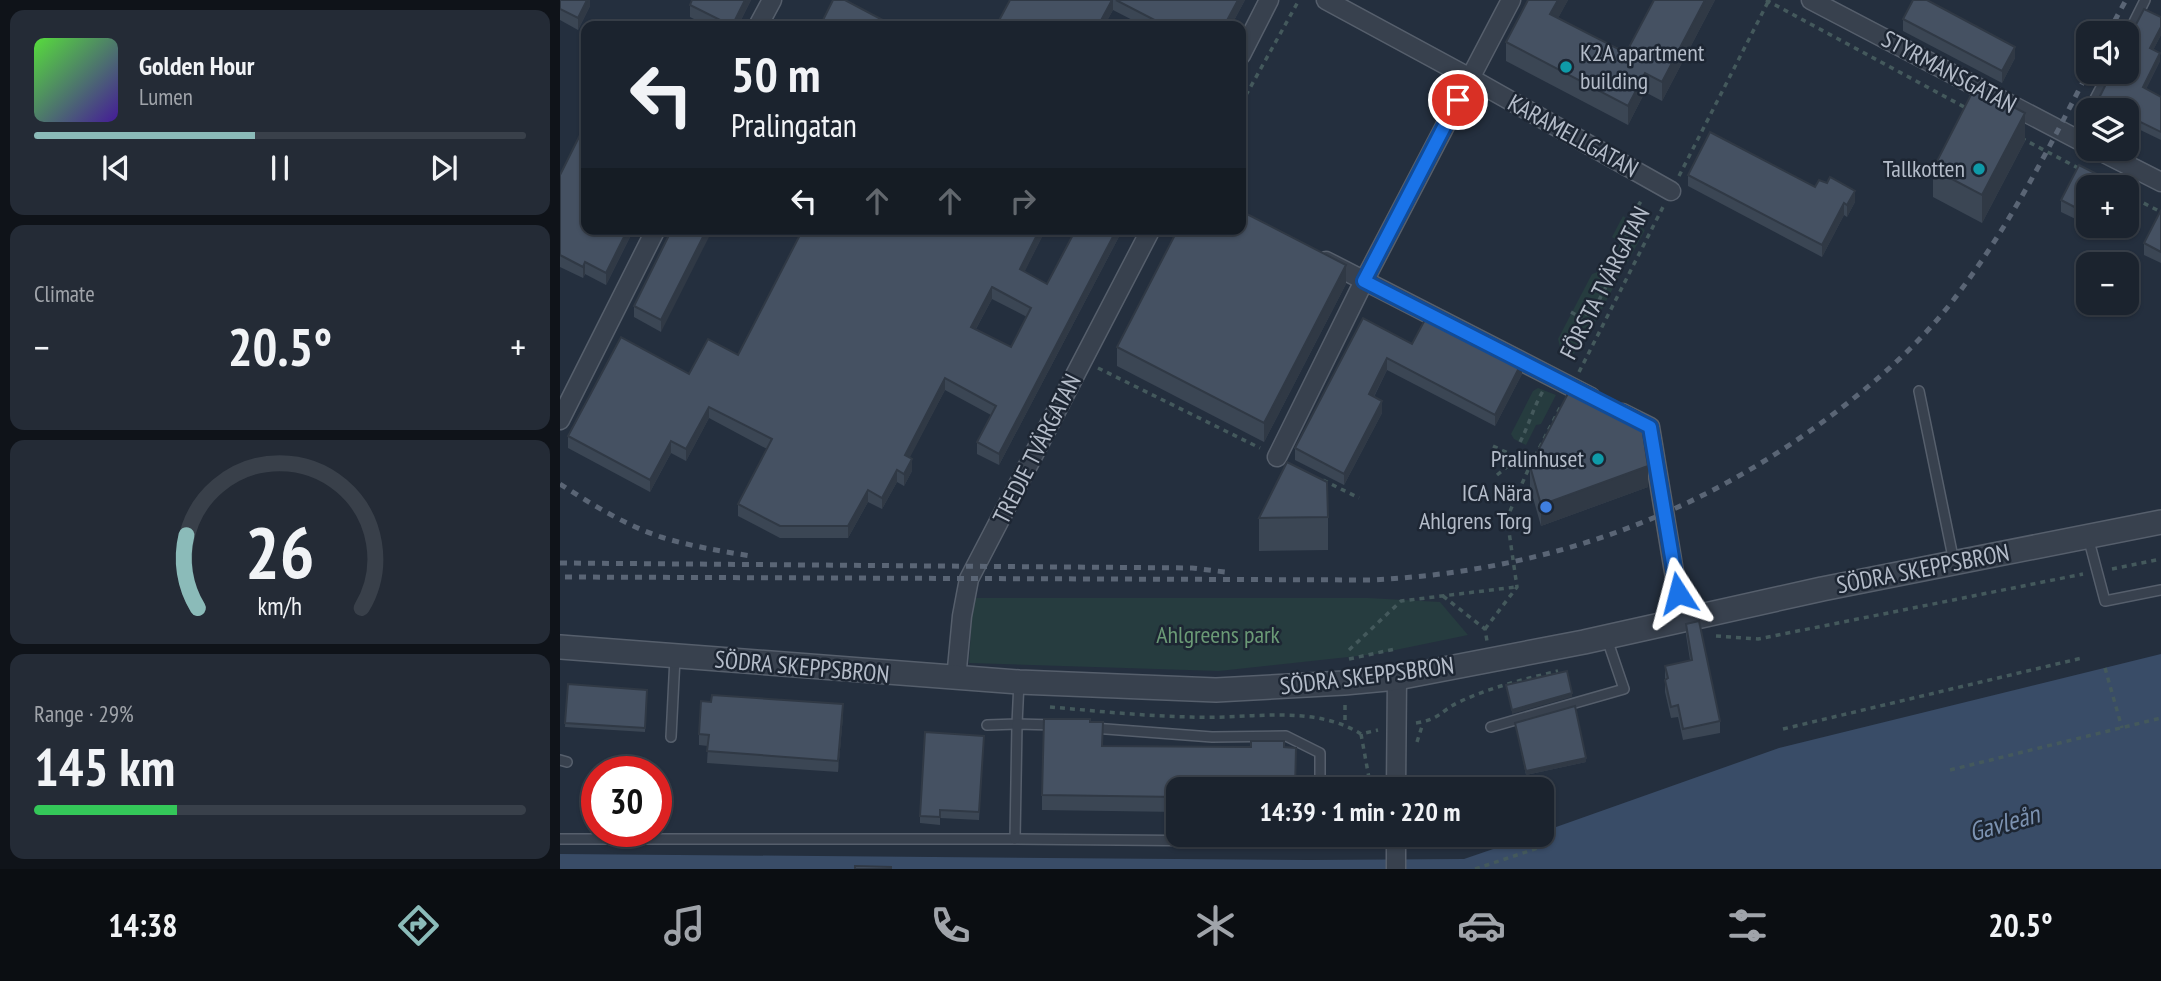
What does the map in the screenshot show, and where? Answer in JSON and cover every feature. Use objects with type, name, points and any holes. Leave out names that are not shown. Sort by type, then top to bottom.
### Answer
[{"type":"street","points":[[761,21],[772,0]]},
{"type":"street","points":[[1246,45],[1269,0]]},
{"type":"street","name":"KARAMELLGATAN","points":[[1326,0],[1671,191]]},
{"type":"street","points":[[1277,457],[1364,281],[1511,0]]},
{"type":"street","name":"STYRMANSGATAN","points":[[1811,0],[2076,138]]},
{"type":"street","points":[[2118,161],[2161,183]]},
{"type":"street","points":[[560,420],[653,235]]},
{"type":"street","name":"TREDJE TVÄRGATAN","points":[[956,679],[962,616],[969,579],[1148,235]]},
{"type":"street","points":[[1315,255],[1650,427],[1682,620]]},
{"type":"street","name":"SÖDRA SKEPPSBRON","points":[[560,648],[1019,682],[1216,690],[1345,683],[1397,678],[1607,637],[1822,589],[2161,522]]},
{"type":"street","points":[[1396,777],[1397,678]]},
{"type":"street","points":[[1396,847],[1396,869]]},
{"type":"lane","points":[[2134,21],[2145,0]]},
{"type":"lane","points":[[1919,391],[1955,563]]},
{"type":"lane","points":[[2088,537],[2105,601],[2161,590]]},
{"type":"lane","points":[[1490,727],[1624,689],[1607,637]]},
{"type":"lane","points":[[671,737],[676,657]]},
{"type":"lane","points":[[1015,839],[1019,682]]},
{"type":"lane","points":[[987,725],[1066,725]]},
{"type":"lane","points":[[1078,726],[1212,737],[1286,736],[1320,753],[1320,777]]},
{"type":"lane","points":[[560,839],[1166,839]]},
{"type":"path","points":[[1246,95],[1299,0]]},
{"type":"path","points":[[1768,0],[1974,113]]},
{"type":"path","name":"FÖRSTA TVÄRGATAN","points":[[1517,587],[1507,518],[1531,464],[1768,0]]},
{"type":"path","points":[[2011,132],[2092,175]]},
{"type":"path","points":[[1638,206],[1646,193]]},
{"type":"path","points":[[2139,201],[2161,212]]},
{"type":"path","points":[[1620,260],[1626,247],[1631,221]]},
{"type":"path","points":[[1564,349],[1581,318],[1597,304],[1612,275]]},
{"type":"path","points":[[1571,312],[1581,318]]},
{"type":"path","points":[[1083,360],[1277,457]]},
{"type":"path","points":[[1520,442],[1544,389]]},
{"type":"path","points":[[1493,446],[1531,464]]},
{"type":"path","points":[[1497,475],[1510,461]]},
{"type":"path","points":[[1312,475],[1359,498]]},
{"type":"path","points":[[1706,636],[1758,639],[2161,559]]},
{"type":"path","points":[[1443,596],[1485,629],[1517,587]]},
{"type":"path","points":[[1349,650],[1401,601],[1517,587]]},
{"type":"path","points":[[1783,729],[2082,658]]},
{"type":"path","points":[[2105,668],[2122,728]]},
{"type":"path","points":[[1300,716],[1345,724],[1361,734],[1433,720],[1457,703],[1514,681],[1564,670]]},
{"type":"path","points":[[1950,770],[2161,718]]},
{"type":"path","points":[[1361,734],[1369,777]]},
{"type":"path","points":[[1475,869],[1540,847]]},
{"type":"green space","points":[[1623,216],[1645,230],[1627,263],[1616,258],[1620,242],[1612,237]]},
{"type":"green space","points":[[1600,271],[1619,277],[1588,335],[1582,337],[1574,354],[1560,347],[1558,339],[1592,274]]},
{"type":"green space","points":[[1538,388],[1556,395],[1526,445],[1514,439],[1511,434],[1533,391]]},
{"type":"green space","name":"Ahlgreens park","points":[[973,598],[1368,598],[1440,602],[1468,635],[1376,654],[1219,671],[969,663]]},
{"type":"water","name":"Gavleån","points":[[2161,654],[2161,869],[560,869],[560,854],[1464,859],[1499,847],[1554,847],[1554,828],[1779,748]]},
{"type":"building","points":[[560,0],[587,0],[578,18],[560,9]]},
{"type":"building","points":[[692,0],[745,0],[734,21],[722,21],[690,5]]},
{"type":"building","points":[[833,0],[845,0],[885,21],[822,21]]},
{"type":"building","points":[[1010,0],[1112,0],[1101,21],[999,21]]},
{"type":"building","points":[[1116,0],[1238,0],[1227,21],[1156,21]]},
{"type":"building","points":[[1528,0],[1558,0],[1550,14],[1626,53],[1654,0],[1705,0],[1662,82],[1645,73],[1628,106],[1506,42]]},
{"type":"building","points":[[1913,0],[1927,0],[2015,47],[2002,71],[1903,19]]},
{"type":"building","points":[[2144,9],[2161,17],[2161,27],[2150,48],[2160,53],[2143,87],[2161,97],[2161,132],[2139,121],[2139,98],[2099,98],[2106,84],[2139,84],[2138,21]]},
{"type":"building","points":[[1975,87],[2025,113],[1982,195],[1933,169]]},
{"type":"building","points":[[1710,132],[1815,187],[1819,180],[1827,183],[1830,177],[1855,191],[1847,205],[1844,203],[1822,245],[1688,175]]},
{"type":"building","points":[[581,133],[581,235],[625,235],[606,273],[585,262],[583,267],[560,255],[560,175]]},
{"type":"building","points":[[2079,165],[2099,175],[2076,175],[2076,208],[2061,200]]},
{"type":"building","points":[[2161,210],[2161,252],[2144,243]]},
{"type":"building","points":[[1246,214],[1346,265],[1264,423],[1117,347],[1175,235],[1246,235]]},
{"type":"building","points":[[669,235],[704,235],[661,320],[634,306]]},
{"type":"building","points":[[800,235],[1037,235],[1020,269],[1047,284],[1073,235],[1114,235],[999,454],[977,442],[996,406],[945,378],[905,455],[912,459],[904,474],[897,470],[882,498],[868,490],[848,526],[780,526],[738,504],[772,439],[709,407],[686,449],[671,441],[650,480],[568,436],[621,337],[689,374],[708,339],[738,355]],"holes":[[[992,287],[1031,308],[1011,347],[971,327]]]},
{"type":"building","points":[[1428,314],[1522,362],[1495,415],[1387,358],[1369,394],[1382,401],[1344,474],[1295,448],[1363,318],[1412,344]]},
{"type":"building","name":"Pralinhuset","points":[[1575,380],[1640,413],[1648,466],[1541,505],[1530,466]]},
{"type":"building","points":[[1287,462],[1327,482],[1328,517],[1259,518]]},
{"type":"building","points":[[1699,621],[1720,721],[1683,729],[1678,705],[1671,707],[1665,666],[1692,660],[1686,624]]},
{"type":"building","points":[[1567,671],[1572,693],[1512,710],[1506,685]]},
{"type":"building","points":[[568,684],[647,690],[645,728],[565,723]]},
{"type":"building","points":[[712,695],[843,704],[838,761],[707,751],[709,735],[699,734],[701,701],[711,702]]},
{"type":"building","points":[[1575,706],[1586,758],[1526,771],[1515,723]]},
{"type":"building","points":[[1044,719],[1090,719],[1090,722],[1103,722],[1102,746],[1251,747],[1251,741],[1284,741],[1284,747],[1296,748],[1295,777],[1166,777],[1166,797],[1042,795]]},
{"type":"building","points":[[925,732],[984,736],[979,812],[940,810],[940,817],[920,816]]},
{"type":"building","points":[[855,866],[891,867],[891,869],[855,869]]},
{"type":"railway","points":[[2115,21],[2126,0]]},
{"type":"railway","points":[[565,577],[1372,580],[1436,575],[1559,551],[1674,509],[1729,481],[1783,449],[1882,375],[1938,318],[1971,276],[2008,219],[2082,84]]},
{"type":"railway","points":[[560,484],[648,532],[694,546],[751,556]]},
{"type":"railway","points":[[560,563],[1192,568],[1225,572]]},
{"type":"place","name":"K2A apartment building","points":[[1566,67]]},
{"type":"place","name":"Tallkotten","points":[[1979,169]]},
{"type":"place","name":"Pralinhuset","points":[[1598,459]]},
{"type":"place","name":"ICA Nära Ahlgrens Torg","points":[[1546,507]]},
{"type":"route","points":[[1458,100],[1364,281],[1650,427],[1678,593]]}]
